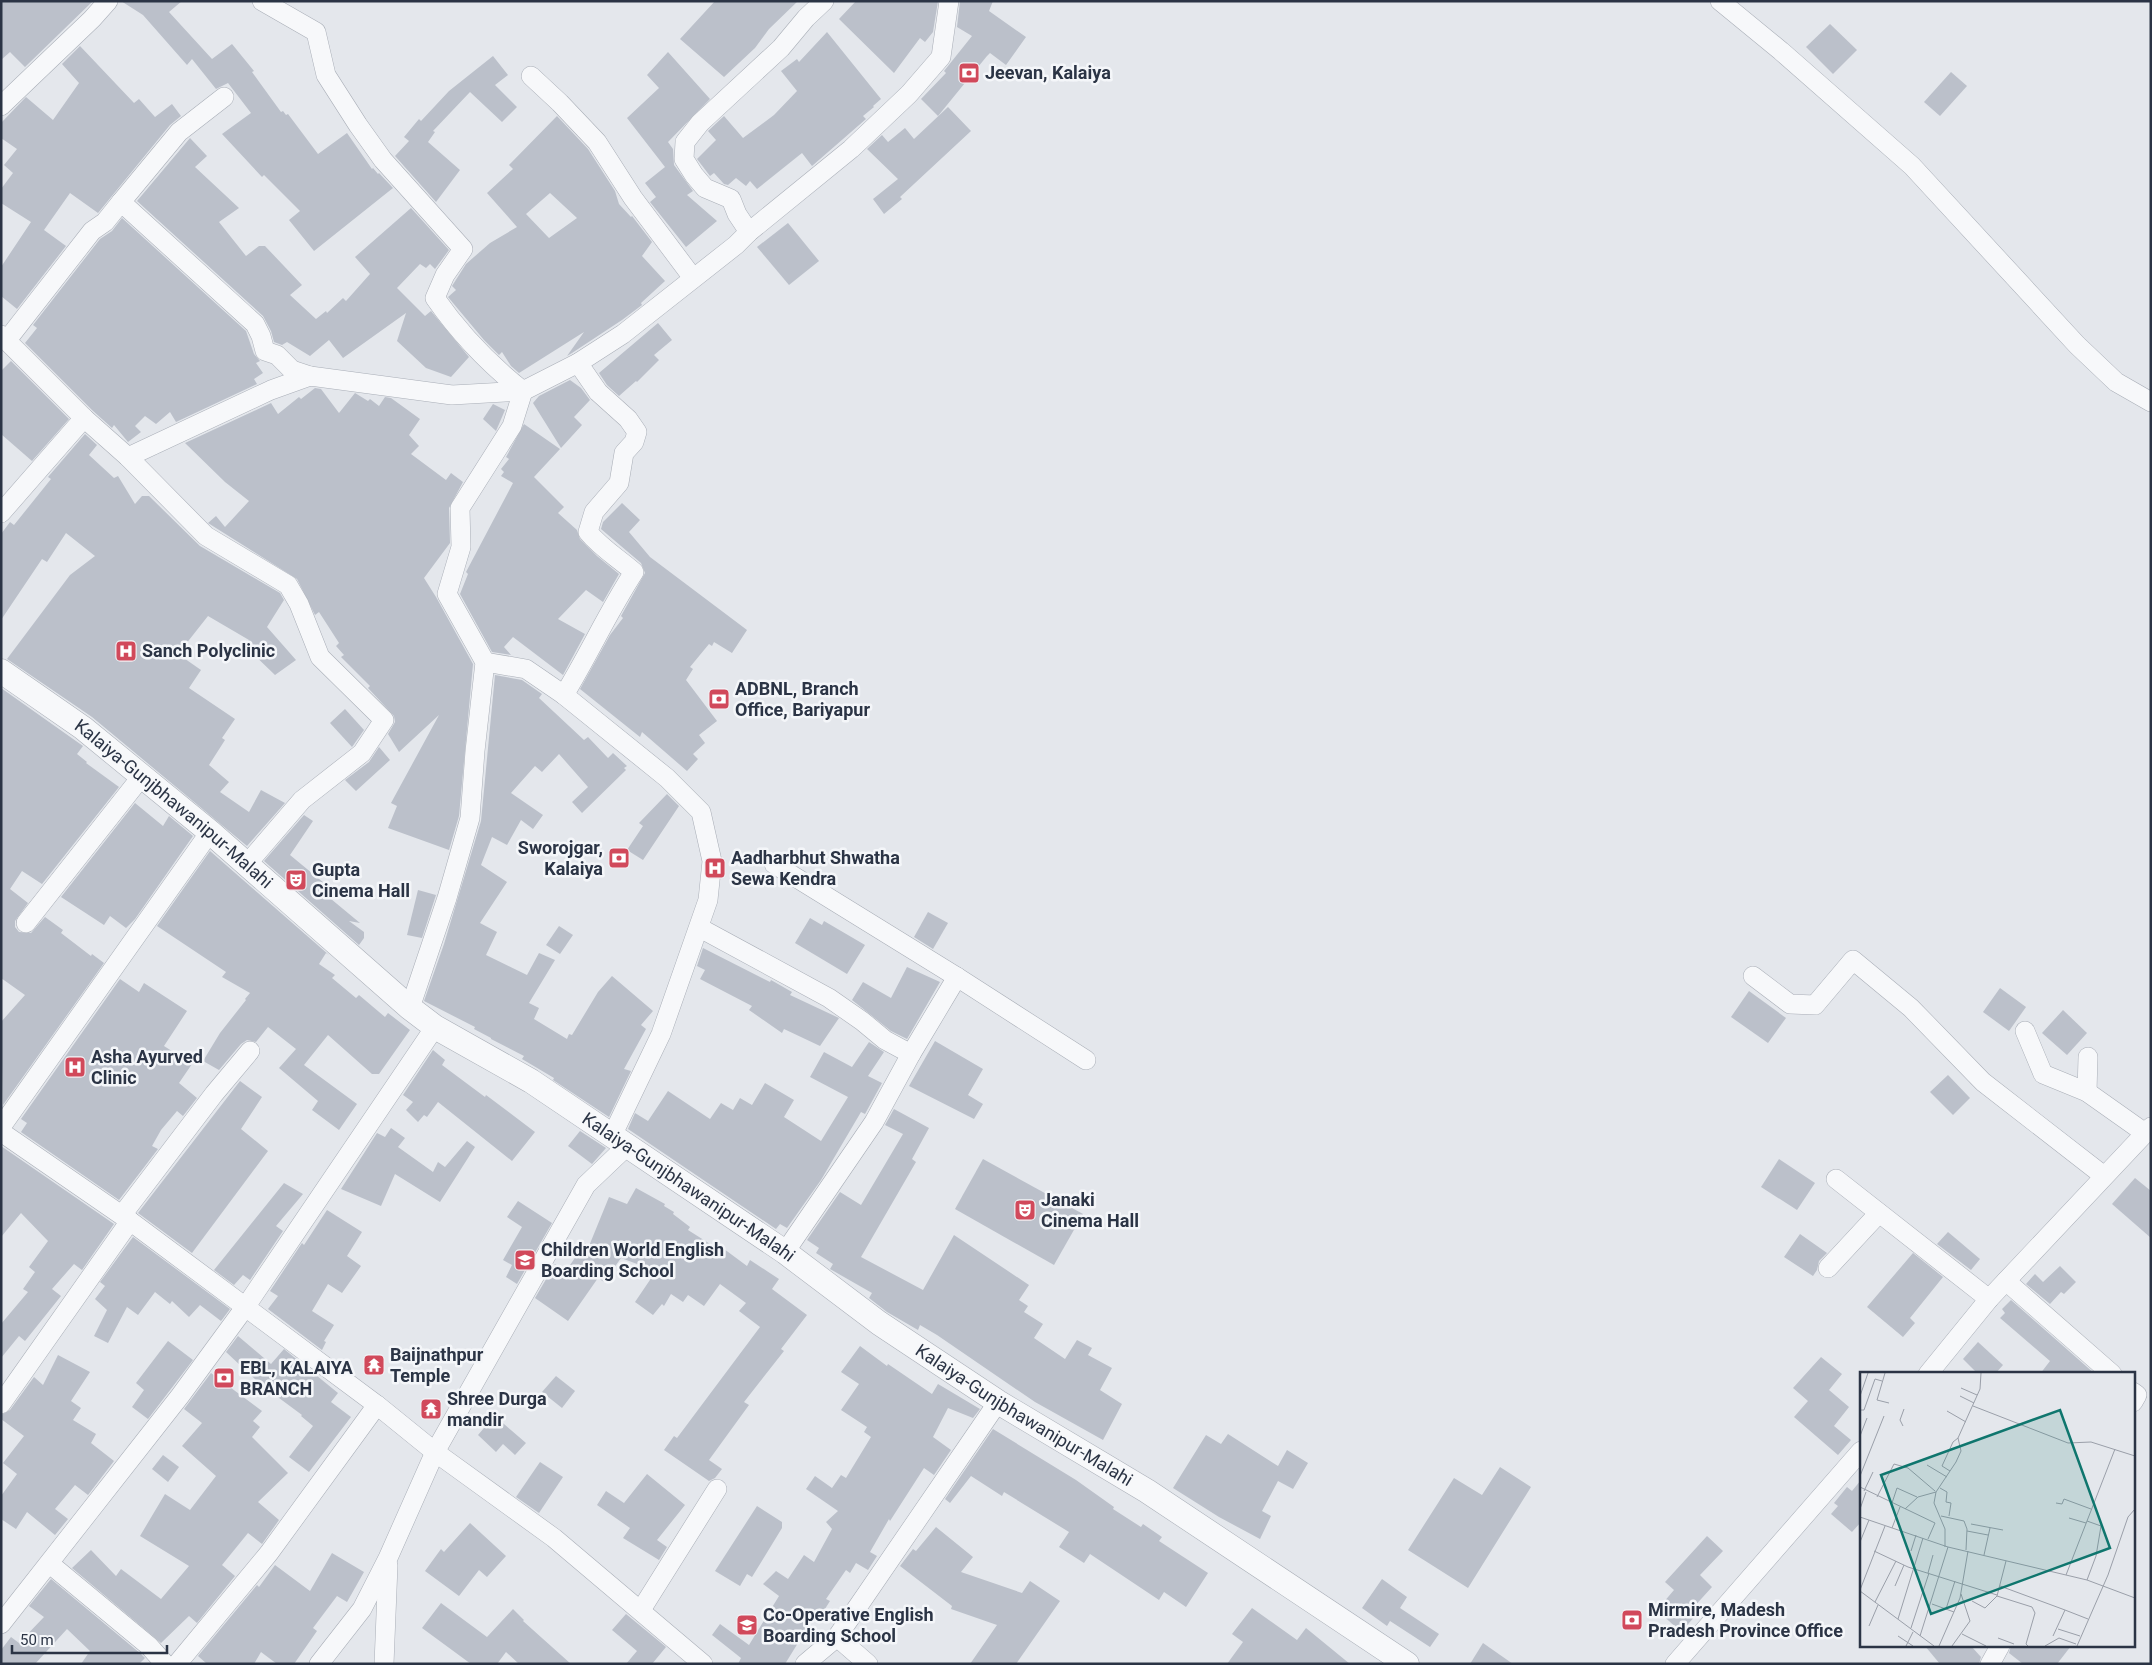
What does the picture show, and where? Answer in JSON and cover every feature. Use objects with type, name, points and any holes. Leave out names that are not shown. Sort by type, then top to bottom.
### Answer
[{"type":"street","points":[[1,106],[92,20],[108,1]]},
{"type":"street","points":[[262,1],[316,32],[326,75],[358,125],[383,160],[463,249],[446,275],[435,298],[452,323],[494,368],[523,391]]},
{"type":"street","points":[[749,232],[737,214],[731,199],[705,188],[694,175],[684,159],[686,142],[700,123],[781,48],[806,18],[824,1]]},
{"type":"street","points":[[121,202],[255,324],[265,350],[277,355],[292,370],[310,376],[452,395],[523,391],[578,363],[623,334],[736,245],[749,232],[851,149],[909,94],[941,56],[949,1]]},
{"type":"street","points":[[1720,1],[1912,166],[2077,345],[2116,382],[2151,402]]},
{"type":"street","points":[[531,76],[597,142],[633,198],[694,278]]},
{"type":"street","points":[[224,96],[179,132],[105,222],[92,230],[4,338],[84,418],[128,457],[206,536],[288,585],[299,604],[320,657],[384,720],[362,753],[302,800],[247,864]]},
{"type":"street","points":[[564,695],[587,657],[616,598],[634,572],[619,558],[599,546],[588,532],[594,512],[619,483],[624,453],[634,442],[637,432],[628,419],[598,392],[578,363]]},
{"type":"street","points":[[128,457],[271,390],[310,376]]},
{"type":"street","points":[[410,1008],[447,898],[470,818],[485,662],[447,594],[461,547],[460,508],[512,426],[523,391]]},
{"type":"street","points":[[1,513],[84,418]]},
{"type":"street","points":[[319,1664],[362,1609],[388,1558],[435,1452],[586,1185],[619,1141],[700,928],[708,900],[712,861],[701,812],[667,778],[564,695],[526,669],[485,662]]},
{"type":"street","name":"Kalaiya-Gunjbhawanipur-Malahi","points":[[1,671],[83,728],[142,776],[210,832],[435,1028],[531,1081],[785,1252],[879,1323],[998,1402],[1146,1491],[1407,1664]]},
{"type":"street","points":[[26,923],[142,776]]},
{"type":"street","points":[[1,1127],[210,832]]},
{"type":"street","points":[[774,864],[957,977],[1086,1060]]},
{"type":"street","points":[[700,928],[828,998],[862,1021],[885,1040],[911,1054]]},
{"type":"street","points":[[1753,976],[1790,1004],[1815,1006],[1853,960],[1911,1008],[1983,1082],[2104,1176]]},
{"type":"street","points":[[785,1252],[874,1122],[911,1054],[957,977]]},
{"type":"street","points":[[1,1624],[180,1396],[246,1306],[435,1028]]},
{"type":"street","points":[[1930,1372],[1989,1299],[2148,1130],[2087,1092],[2043,1074],[2025,1031]]},
{"type":"street","points":[[1,1404],[126,1218],[214,1094],[250,1052]]},
{"type":"street","points":[[2087,1092],[2088,1057]]},
{"type":"street","points":[[1,1132],[126,1218],[246,1306],[377,1405],[435,1452],[554,1538],[703,1664]]},
{"type":"street","points":[[1836,1179],[1989,1299]]},
{"type":"street","points":[[1828,1268],[1880,1213]]},
{"type":"street","points":[[2006,1281],[2110,1372]]},
{"type":"street","points":[[805,1664],[837,1637],[998,1402]]},
{"type":"street","points":[[176,1664],[269,1554],[377,1405]]},
{"type":"street","points":[[1675,1664],[1860,1452]]},
{"type":"street","points":[[641,1610],[717,1490]]},
{"type":"street","points":[[384,1664],[388,1558]]},
{"type":"street","points":[[50,1564],[149,1646],[165,1664]]},
{"type":"street","points":[[837,1637],[868,1664]]},
{"type":"street","points":[[1990,1664],[1999,1648]]},
{"type":"building","points":[[1,1],[93,1],[25,67],[10,52],[1,60]]},
{"type":"building","points":[[121,1],[182,1],[169,12],[212,59],[232,44],[254,71],[252,72],[281,112],[283,111],[286,115],[288,114],[318,154],[347,133],[372,169],[379,173],[393,188],[314,251],[289,220],[300,211],[264,175],[262,177],[222,134],[251,113],[228,83],[216,89],[192,59],[187,65],[143,15]]},
{"type":"building","points":[[715,1],[798,1],[769,29],[755,48],[724,77],[680,39]]},
{"type":"building","points":[[856,1],[938,1],[933,32],[925,42],[920,38],[894,73],[839,19]]},
{"type":"building","points":[[960,1],[993,1],[989,11],[1026,37],[1006,65],[990,53],[938,116],[921,99],[946,73],[944,71],[972,36],[957,27]]},
{"type":"building","points":[[1830,24],[1857,50],[1833,74],[1806,47]]},
{"type":"building","points":[[827,32],[881,99],[863,116],[866,119],[812,166],[802,153],[757,189],[750,181],[746,186],[736,178],[728,185],[724,184],[714,173],[710,176],[697,159],[716,140],[708,131],[724,116],[743,138],[774,115],[797,91],[781,71],[797,59],[799,62]]},
{"type":"building","points":[[80,46],[134,103],[139,99],[155,117],[172,104],[181,116],[170,125],[98,213],[70,193],[44,230],[66,246],[17,309],[1,296],[1,267],[31,222],[1,203],[1,189],[13,173],[4,165],[17,149],[1,138],[1,123],[26,97],[53,120],[79,83],[62,64]]},
{"type":"building","points":[[668,52],[710,99],[668,142],[673,149],[674,165],[693,191],[687,195],[717,221],[686,247],[650,202],[656,197],[645,183],[665,167],[627,118],[659,88],[647,75]]},
{"type":"building","points":[[493,56],[508,75],[495,85],[517,107],[502,122],[470,92],[433,131],[435,132],[428,142],[460,170],[436,202],[395,156],[409,141],[404,137],[419,119],[421,121],[449,91]]},
{"type":"building","points":[[1951,72],[1967,86],[1940,116],[1924,102]]},
{"type":"building","points":[[948,107],[971,131],[900,197],[902,199],[884,214],[873,199],[898,179],[867,149],[882,135],[888,142],[905,128],[914,139]]},
{"type":"building","points":[[557,116],[588,149],[615,191],[619,204],[632,216],[652,242],[642,256],[665,281],[641,303],[642,305],[572,353],[567,356],[584,332],[519,373],[511,366],[502,352],[499,355],[484,340],[448,297],[456,290],[452,286],[466,264],[490,243],[517,227],[487,193],[513,169],[509,165]],"holes":[[[550,193],[577,218],[549,238],[526,214]]]},
{"type":"building","points":[[190,138],[207,156],[195,167],[239,208],[219,222],[246,256],[259,246],[265,246],[302,285],[290,295],[316,319],[326,311],[327,313],[343,298],[346,301],[370,274],[355,257],[411,208],[449,250],[435,269],[430,264],[426,268],[420,264],[397,288],[425,316],[431,311],[469,357],[451,377],[426,368],[397,341],[406,313],[343,358],[329,340],[310,356],[287,342],[282,345],[274,342],[271,331],[263,316],[137,201]]},
{"type":"building","points":[[122,218],[246,331],[254,354],[260,361],[256,363],[263,373],[254,379],[257,384],[176,422],[170,412],[156,424],[145,416],[135,426],[141,432],[128,442],[114,425],[112,428],[92,410],[25,343],[37,328],[33,325],[100,239],[112,231]]},
{"type":"building","points":[[788,223],[819,261],[789,285],[757,247]]},
{"type":"building","points":[[658,323],[672,340],[654,355],[659,360],[637,382],[619,396],[607,385],[599,373]]},
{"type":"building","points":[[11,361],[69,419],[32,461],[1,434],[1,371]]},
{"type":"building","points":[[570,380],[581,388],[590,400],[574,417],[582,425],[561,448],[533,403],[539,396]]},
{"type":"building","points":[[315,388],[321,389],[339,413],[355,393],[368,401],[370,399],[379,406],[385,397],[391,398],[420,419],[409,435],[419,446],[411,454],[446,480],[451,473],[463,482],[449,508],[450,543],[424,578],[473,664],[459,816],[449,850],[388,828],[397,806],[391,803],[439,715],[399,752],[388,734],[395,722],[394,716],[368,688],[370,686],[341,657],[344,655],[336,646],[339,643],[319,612],[315,615],[297,579],[208,523],[216,516],[225,527],[249,501],[225,482],[185,443],[271,403],[278,414],[299,397],[301,399]]},
{"type":"building","points":[[493,404],[505,410],[496,431],[483,419]]},
{"type":"building","points":[[524,424],[560,449],[534,477],[564,507],[558,513],[577,530],[580,539],[619,574],[603,602],[586,590],[558,619],[585,634],[563,675],[513,637],[504,647],[511,655],[492,652],[460,594],[468,574],[466,572],[513,483],[501,476],[504,472],[501,469],[509,459],[506,457]]},
{"type":"building","points":[[85,434],[97,445],[89,455],[114,478],[118,476],[135,504],[142,496],[149,496],[200,546],[280,593],[284,600],[267,627],[296,660],[275,675],[244,645],[249,640],[208,616],[178,654],[201,670],[189,688],[235,719],[222,738],[225,740],[209,765],[229,782],[220,792],[249,812],[261,790],[285,803],[247,846],[92,717],[7,659],[70,575],[95,556],[66,533],[47,562],[42,559],[1,620],[1,534],[10,522],[14,525],[51,479],[48,477]]},
{"type":"building","points":[[622,503],[640,520],[629,532],[650,557],[747,630],[732,653],[714,642],[712,646],[709,644],[690,667],[693,669],[686,680],[717,721],[699,735],[705,743],[693,754],[698,759],[687,771],[642,732],[640,737],[580,689],[610,635],[623,618],[621,616],[645,573],[641,563],[601,529],[603,522]]},
{"type":"building","points":[[495,675],[522,680],[542,694],[539,698],[584,740],[588,737],[608,758],[613,753],[627,766],[624,768],[626,770],[582,813],[572,802],[588,787],[559,754],[542,772],[535,766],[511,793],[543,815],[533,829],[521,820],[507,845],[492,837],[481,865],[507,882],[480,923],[497,932],[486,955],[527,975],[539,953],[555,960],[529,1003],[539,1008],[534,1019],[567,1039],[569,1034],[572,1035],[598,992],[612,976],[653,1011],[641,1025],[646,1029],[624,1069],[631,1071],[609,1117],[553,1080],[554,1078],[522,1059],[524,1056],[474,1029],[475,1027],[424,1001],[444,944],[481,821]]},
{"type":"building","points":[[1,688],[83,746],[77,754],[86,763],[119,787],[42,884],[22,871],[10,889],[28,903],[15,921],[15,927],[19,932],[31,933],[45,917],[63,930],[61,933],[91,956],[92,954],[104,963],[3,1105],[1,1022],[25,995],[1,978]]},
{"type":"building","points":[[345,709],[364,730],[352,747],[330,723]]},
{"type":"building","points":[[379,747],[390,760],[356,791],[345,780],[369,762]]},
{"type":"building","points":[[667,794],[679,806],[643,860],[627,850],[643,826],[639,823]]},
{"type":"building","points":[[135,803],[163,826],[169,816],[193,836],[135,919],[126,928],[110,916],[104,925],[61,897]]},
{"type":"building","points":[[304,815],[313,821],[290,855],[330,888],[325,894],[360,923],[349,921],[364,932],[364,938],[359,945],[264,861]]},
{"type":"building","points":[[210,851],[329,955],[326,953],[319,964],[335,975],[332,978],[356,998],[359,995],[385,1017],[388,1013],[410,1030],[379,1074],[372,1074],[328,1035],[304,1065],[357,1104],[339,1130],[312,1110],[318,1101],[279,1068],[296,1049],[268,1027],[256,1042],[247,1040],[241,1044],[219,1070],[203,1061],[220,1033],[250,993],[222,977],[226,972],[157,926]]},
{"type":"building","points":[[418,890],[436,895],[422,938],[407,935]]},
{"type":"building","points":[[928,912],[948,923],[933,949],[914,937]]},
{"type":"building","points":[[810,918],[822,925],[824,921],[865,945],[847,974],[795,943]]},
{"type":"building","points":[[559,926],[573,935],[560,954],[546,945]]},
{"type":"building","points":[[703,948],[770,982],[771,980],[792,992],[790,995],[839,1018],[820,1046],[784,1029],[782,1033],[749,1010],[752,1006],[700,979],[705,970],[697,966]]},
{"type":"building","points":[[907,967],[940,982],[907,1039],[891,1031],[852,1000],[863,982],[891,998]]},
{"type":"building","points":[[120,979],[139,992],[144,983],[187,1011],[164,1046],[192,1064],[179,1083],[197,1098],[183,1116],[177,1111],[161,1130],[152,1146],[158,1149],[119,1200],[21,1132],[27,1123],[21,1119]]},
{"type":"building","points":[[2000,988],[2026,1007],[2009,1031],[1983,1012]]},
{"type":"building","points":[[1749,991],[1786,1018],[1768,1043],[1731,1017]]},
{"type":"building","points":[[2063,1010],[2087,1033],[2067,1055],[2042,1033]]},
{"type":"building","points":[[935,1041],[983,1069],[968,1095],[983,1104],[974,1119],[909,1086]]},
{"type":"building","points":[[869,1042],[884,1052],[868,1076],[882,1083],[865,1114],[861,1112],[821,1180],[787,1228],[780,1224],[776,1229],[628,1129],[635,1113],[648,1121],[668,1091],[710,1119],[721,1103],[733,1110],[740,1098],[752,1105],[765,1083],[794,1100],[784,1117],[821,1141],[848,1097],[810,1077],[824,1052],[852,1067]]},
{"type":"building","points":[[433,1050],[445,1060],[442,1065],[535,1132],[512,1161],[438,1102],[427,1117],[424,1115],[418,1122],[406,1110],[413,1102],[403,1095]]},
{"type":"building","points":[[1948,1075],[1970,1098],[1953,1115],[1930,1092]]},
{"type":"building","points":[[240,1081],[262,1097],[241,1129],[268,1151],[192,1253],[138,1213]]},
{"type":"building","points":[[894,1109],[929,1128],[912,1159],[916,1162],[861,1257],[923,1290],[954,1235],[1029,1285],[1019,1300],[1028,1306],[1024,1312],[1043,1324],[1034,1338],[1065,1359],[1077,1340],[1092,1348],[1088,1355],[1112,1368],[1100,1390],[1122,1404],[1103,1440],[1035,1402],[937,1335],[920,1325],[918,1330],[887,1312],[869,1298],[872,1293],[830,1269],[833,1264],[816,1253],[819,1248],[807,1240],[840,1192],[861,1205],[903,1134],[885,1125]]},
{"type":"building","points":[[391,1128],[405,1138],[398,1147],[433,1172],[438,1162],[445,1167],[467,1141],[475,1147],[440,1202],[395,1174],[381,1206],[341,1189],[377,1133],[385,1137]]},
{"type":"building","points":[[580,1131],[606,1148],[592,1164],[568,1146]]},
{"type":"building","points":[[1,1146],[114,1224],[82,1270],[74,1264],[52,1289],[61,1296],[25,1341],[19,1336],[1,1358],[1,1324],[28,1292],[23,1289],[35,1272],[29,1267],[48,1241],[21,1213],[1,1237]]},
{"type":"building","points":[[983,1159],[1083,1214],[1054,1265],[955,1209]]},
{"type":"building","points":[[1779,1159],[1815,1183],[1797,1210],[1761,1187]]},
{"type":"building","points":[[2135,1178],[2151,1191],[2151,1238],[2112,1204]]},
{"type":"building","points":[[284,1183],[303,1194],[276,1226],[283,1231],[250,1280],[243,1275],[234,1285],[214,1270]]},
{"type":"building","points":[[636,1188],[665,1204],[664,1206],[674,1212],[673,1214],[690,1227],[688,1230],[718,1249],[720,1246],[747,1266],[750,1260],[779,1279],[772,1289],[807,1315],[781,1349],[784,1351],[744,1402],[749,1405],[709,1460],[722,1469],[715,1478],[709,1481],[664,1450],[674,1436],[677,1438],[760,1327],[739,1311],[746,1303],[720,1284],[704,1306],[688,1295],[683,1302],[671,1294],[664,1306],[662,1304],[653,1315],[635,1302],[656,1271],[621,1258],[604,1282],[598,1278],[568,1321],[535,1298],[555,1264],[566,1271],[585,1243],[589,1246],[609,1197],[627,1204]]},
{"type":"building","points":[[518,1201],[552,1223],[517,1284],[506,1277],[512,1265],[503,1260],[522,1227],[507,1217]]},
{"type":"building","points":[[327,1210],[362,1232],[347,1256],[361,1266],[342,1293],[328,1284],[312,1311],[334,1325],[324,1341],[326,1342],[322,1350],[268,1309],[278,1296],[270,1291]]},
{"type":"building","points":[[1948,1232],[1980,1259],[1971,1270],[1937,1244]]},
{"type":"building","points":[[1800,1234],[1827,1253],[1819,1261],[1813,1276],[1784,1257]]},
{"type":"building","points":[[133,1237],[230,1309],[221,1321],[200,1305],[189,1317],[172,1301],[170,1304],[155,1292],[138,1315],[127,1307],[108,1343],[94,1336],[107,1310],[95,1299],[105,1286],[100,1282]]},
{"type":"building","points":[[1913,1253],[1943,1277],[1910,1318],[1915,1323],[1903,1337],[1867,1307]]},
{"type":"building","points":[[2060,1266],[2076,1282],[2064,1294],[2061,1292],[2050,1304],[2026,1284],[2035,1274],[2043,1282]]},
{"type":"building","points":[[2011,1300],[2093,1372],[2042,1372],[2050,1361],[2000,1318],[2005,1313],[2002,1309]]},
{"type":"building","points":[[238,1336],[271,1364],[284,1349],[338,1393],[331,1402],[351,1417],[309,1472],[289,1457],[313,1426],[302,1415],[275,1395],[273,1396],[226,1352]]},
{"type":"building","points":[[168,1341],[193,1360],[148,1419],[132,1407],[144,1390],[136,1383]]},
{"type":"building","points":[[1978,1342],[2003,1365],[1997,1372],[1976,1372],[1963,1359]]},
{"type":"building","points":[[860,1346],[887,1366],[888,1364],[932,1394],[938,1384],[980,1409],[973,1418],[948,1408],[933,1437],[951,1450],[934,1475],[924,1468],[890,1521],[889,1519],[870,1552],[877,1556],[868,1570],[856,1563],[850,1573],[846,1570],[826,1599],[830,1601],[818,1620],[814,1617],[785,1664],[738,1664],[741,1658],[712,1635],[720,1624],[749,1645],[779,1596],[763,1584],[776,1571],[788,1579],[804,1555],[814,1562],[832,1529],[826,1522],[838,1511],[806,1489],[815,1476],[832,1488],[841,1475],[846,1478],[871,1437],[864,1432],[867,1427],[841,1410],[859,1384],[841,1372]]},
{"type":"building","points":[[58,1355],[90,1372],[71,1401],[81,1408],[73,1420],[96,1434],[91,1443],[114,1461],[88,1495],[75,1485],[55,1509],[68,1519],[55,1535],[27,1512],[16,1529],[1,1519],[1,1496],[17,1474],[3,1463],[24,1436],[1,1419],[1,1415],[10,1410],[34,1377],[43,1385]]},
{"type":"building","points":[[1821,1357],[1842,1374],[1829,1390],[1849,1407],[1834,1426],[1851,1440],[1838,1455],[1794,1417],[1808,1401],[1793,1388]]},
{"type":"building","points":[[211,1373],[262,1411],[253,1421],[260,1427],[252,1437],[288,1473],[258,1502],[279,1520],[262,1544],[248,1533],[222,1565],[235,1576],[197,1623],[189,1616],[161,1643],[72,1568],[91,1550],[116,1576],[121,1569],[161,1599],[189,1566],[140,1536],[165,1494],[190,1510],[216,1476],[182,1446],[202,1423],[184,1409]]},
{"type":"building","points":[[556,1376],[575,1391],[562,1408],[542,1392]]},
{"type":"building","points":[[489,1411],[526,1443],[515,1455],[503,1444],[496,1452],[478,1435],[484,1428],[478,1423]]},
{"type":"building","points":[[993,1429],[1076,1480],[1114,1507],[1113,1509],[1141,1527],[1143,1524],[1162,1537],[1159,1541],[1208,1573],[1186,1607],[1164,1592],[1159,1600],[1090,1554],[1084,1563],[1059,1547],[1069,1532],[1004,1492],[1002,1496],[971,1476],[950,1503],[945,1499]]},
{"type":"building","points":[[1228,1434],[1278,1466],[1287,1450],[1308,1463],[1293,1489],[1278,1481],[1262,1511],[1271,1516],[1260,1539],[1219,1517],[1173,1488],[1206,1435],[1221,1444]]},
{"type":"building","points":[[163,1455],[179,1467],[168,1482],[152,1469]]},
{"type":"building","points":[[540,1462],[563,1477],[539,1513],[516,1497]]},
{"type":"building","points":[[1500,1467],[1531,1487],[1468,1588],[1408,1550],[1454,1478],[1482,1495]]},
{"type":"building","points":[[647,1474],[685,1505],[657,1540],[667,1547],[659,1560],[623,1538],[630,1528],[597,1505],[606,1491],[624,1503]]},
{"type":"building","points":[[1860,1481],[1860,1523],[1852,1532],[1831,1514],[1838,1506],[1834,1503],[1847,1487],[1852,1491]]},
{"type":"building","points":[[757,1506],[782,1522],[782,1528],[752,1577],[747,1574],[740,1586],[715,1571]]},
{"type":"building","points":[[470,1523],[506,1556],[487,1577],[479,1570],[459,1596],[425,1571],[441,1549],[444,1552]]},
{"type":"building","points":[[936,1527],[973,1557],[961,1572],[1022,1593],[1030,1581],[1060,1601],[1016,1664],[970,1664],[997,1625],[951,1609],[952,1606],[900,1566],[913,1549],[916,1551]]},
{"type":"building","points":[[1707,1536],[1723,1551],[1700,1575],[1712,1587],[1692,1609],[1697,1614],[1681,1632],[1657,1610],[1674,1590],[1665,1582]]},
{"type":"building","points":[[332,1553],[364,1572],[347,1602],[337,1596],[313,1628],[317,1631],[294,1664],[277,1664],[261,1652],[254,1664],[207,1664],[198,1656],[257,1585],[259,1587],[275,1565],[310,1591]]},
{"type":"building","points":[[51,1579],[145,1658],[139,1664],[81,1664],[90,1651],[67,1629],[35,1664],[1,1664],[1,1650],[11,1637],[19,1643],[44,1617],[29,1606]]},
{"type":"building","points":[[1382,1579],[1407,1597],[1400,1608],[1439,1634],[1430,1647],[1390,1621],[1387,1626],[1362,1608]]},
{"type":"building","points":[[441,1603],[487,1637],[513,1609],[523,1621],[571,1664],[519,1664],[506,1652],[497,1664],[471,1664],[422,1628]]},
{"type":"building","points":[[1252,1608],[1297,1640],[1306,1628],[1350,1664],[1227,1664],[1243,1642],[1232,1634]]},
{"type":"building","points":[[626,1614],[666,1647],[652,1664],[626,1664],[637,1651],[612,1630]]},
{"type":"building","points":[[1483,1643],[1513,1664],[1470,1664]]},
{"type":"building","points":[[1927,1648],[1973,1648],[1981,1657],[1979,1664],[1940,1664]]},
{"type":"building","points":[[2010,1648],[2069,1648],[2057,1664],[2023,1664],[2009,1653]]},
{"type":"place","name":"Jeevan, Kalaiya","points":[[969,73]]},
{"type":"place","name":"Sanch Polyclinic","points":[[126,651]]},
{"type":"place","name":"ADBNL, Branch Office, Bariyapur","points":[[719,699]]},
{"type":"place","name":"Sworojgar, Kalaiya","points":[[619,858]]},
{"type":"place","name":"Aadharbhut Shwatha Sewa Kendra","points":[[715,868]]},
{"type":"place","name":"Gupta Cinema Hall","points":[[296,880]]},
{"type":"place","name":"Asha Ayurved Clinic","points":[[75,1067]]},
{"type":"place","name":"Janaki Cinema Hall","points":[[1025,1210]]},
{"type":"place","name":"Children World English Boarding School","points":[[525,1260]]},
{"type":"place","name":"Baijnathpur Temple","points":[[374,1365]]},
{"type":"place","name":"EBL, KALAIYA BRANCH","points":[[224,1378]]},
{"type":"place","name":"Shree Durga mandir","points":[[431,1409]]},
{"type":"place","name":"Mirmire, Madesh Pradesh Province Office","points":[[1632,1620]]},
{"type":"place","name":"Co-Operative English Boarding School","points":[[747,1625]]}]
